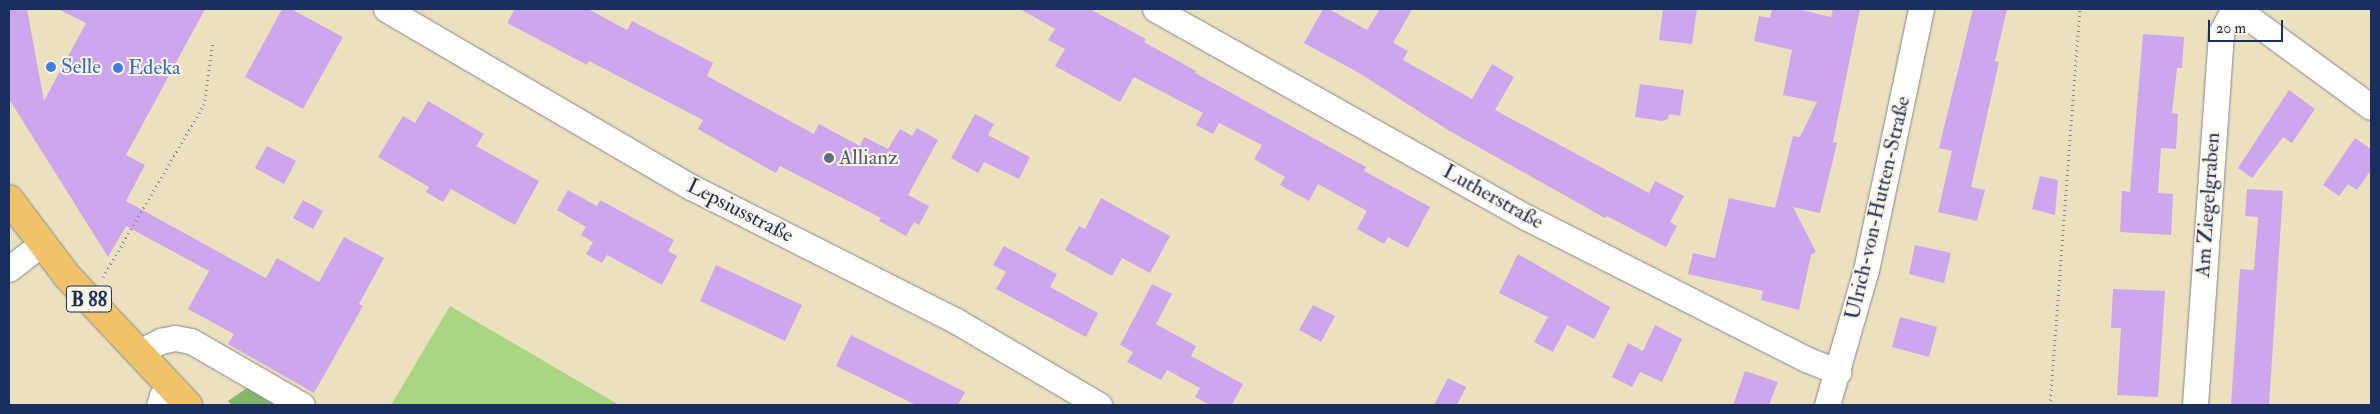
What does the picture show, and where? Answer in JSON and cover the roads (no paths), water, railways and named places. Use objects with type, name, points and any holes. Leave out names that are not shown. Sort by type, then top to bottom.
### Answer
[{"type":"main road","name":"B 88","points":[[9,199],[40,245],[139,352],[173,399]]},
{"type":"street","name":"Lepsiusstraße","points":[[386,9],[690,187],[958,322],[1099,405]]},
{"type":"street","name":"Lutherstraße","points":[[1155,9],[1526,217],[1806,359],[1838,372]]},
{"type":"street","name":"Ulrich-von-Hutten-Straße","points":[[1827,405],[1866,270],[1922,9]]},
{"type":"street","points":[[2235,9],[2371,106]]},
{"type":"street","name":"Am Ziegelgraben","points":[[2195,405],[2221,32],[2235,9]]},
{"type":"street","points":[[9,269],[40,245]]},
{"type":"street","points":[[139,352],[161,341],[175,338],[191,341],[302,405]]},
{"type":"place","name":"Selle","points":[[51,67]]},
{"type":"place","name":"Edeka","points":[[118,68]]},
{"type":"place","name":"Allianz","points":[[829,158]]}]
